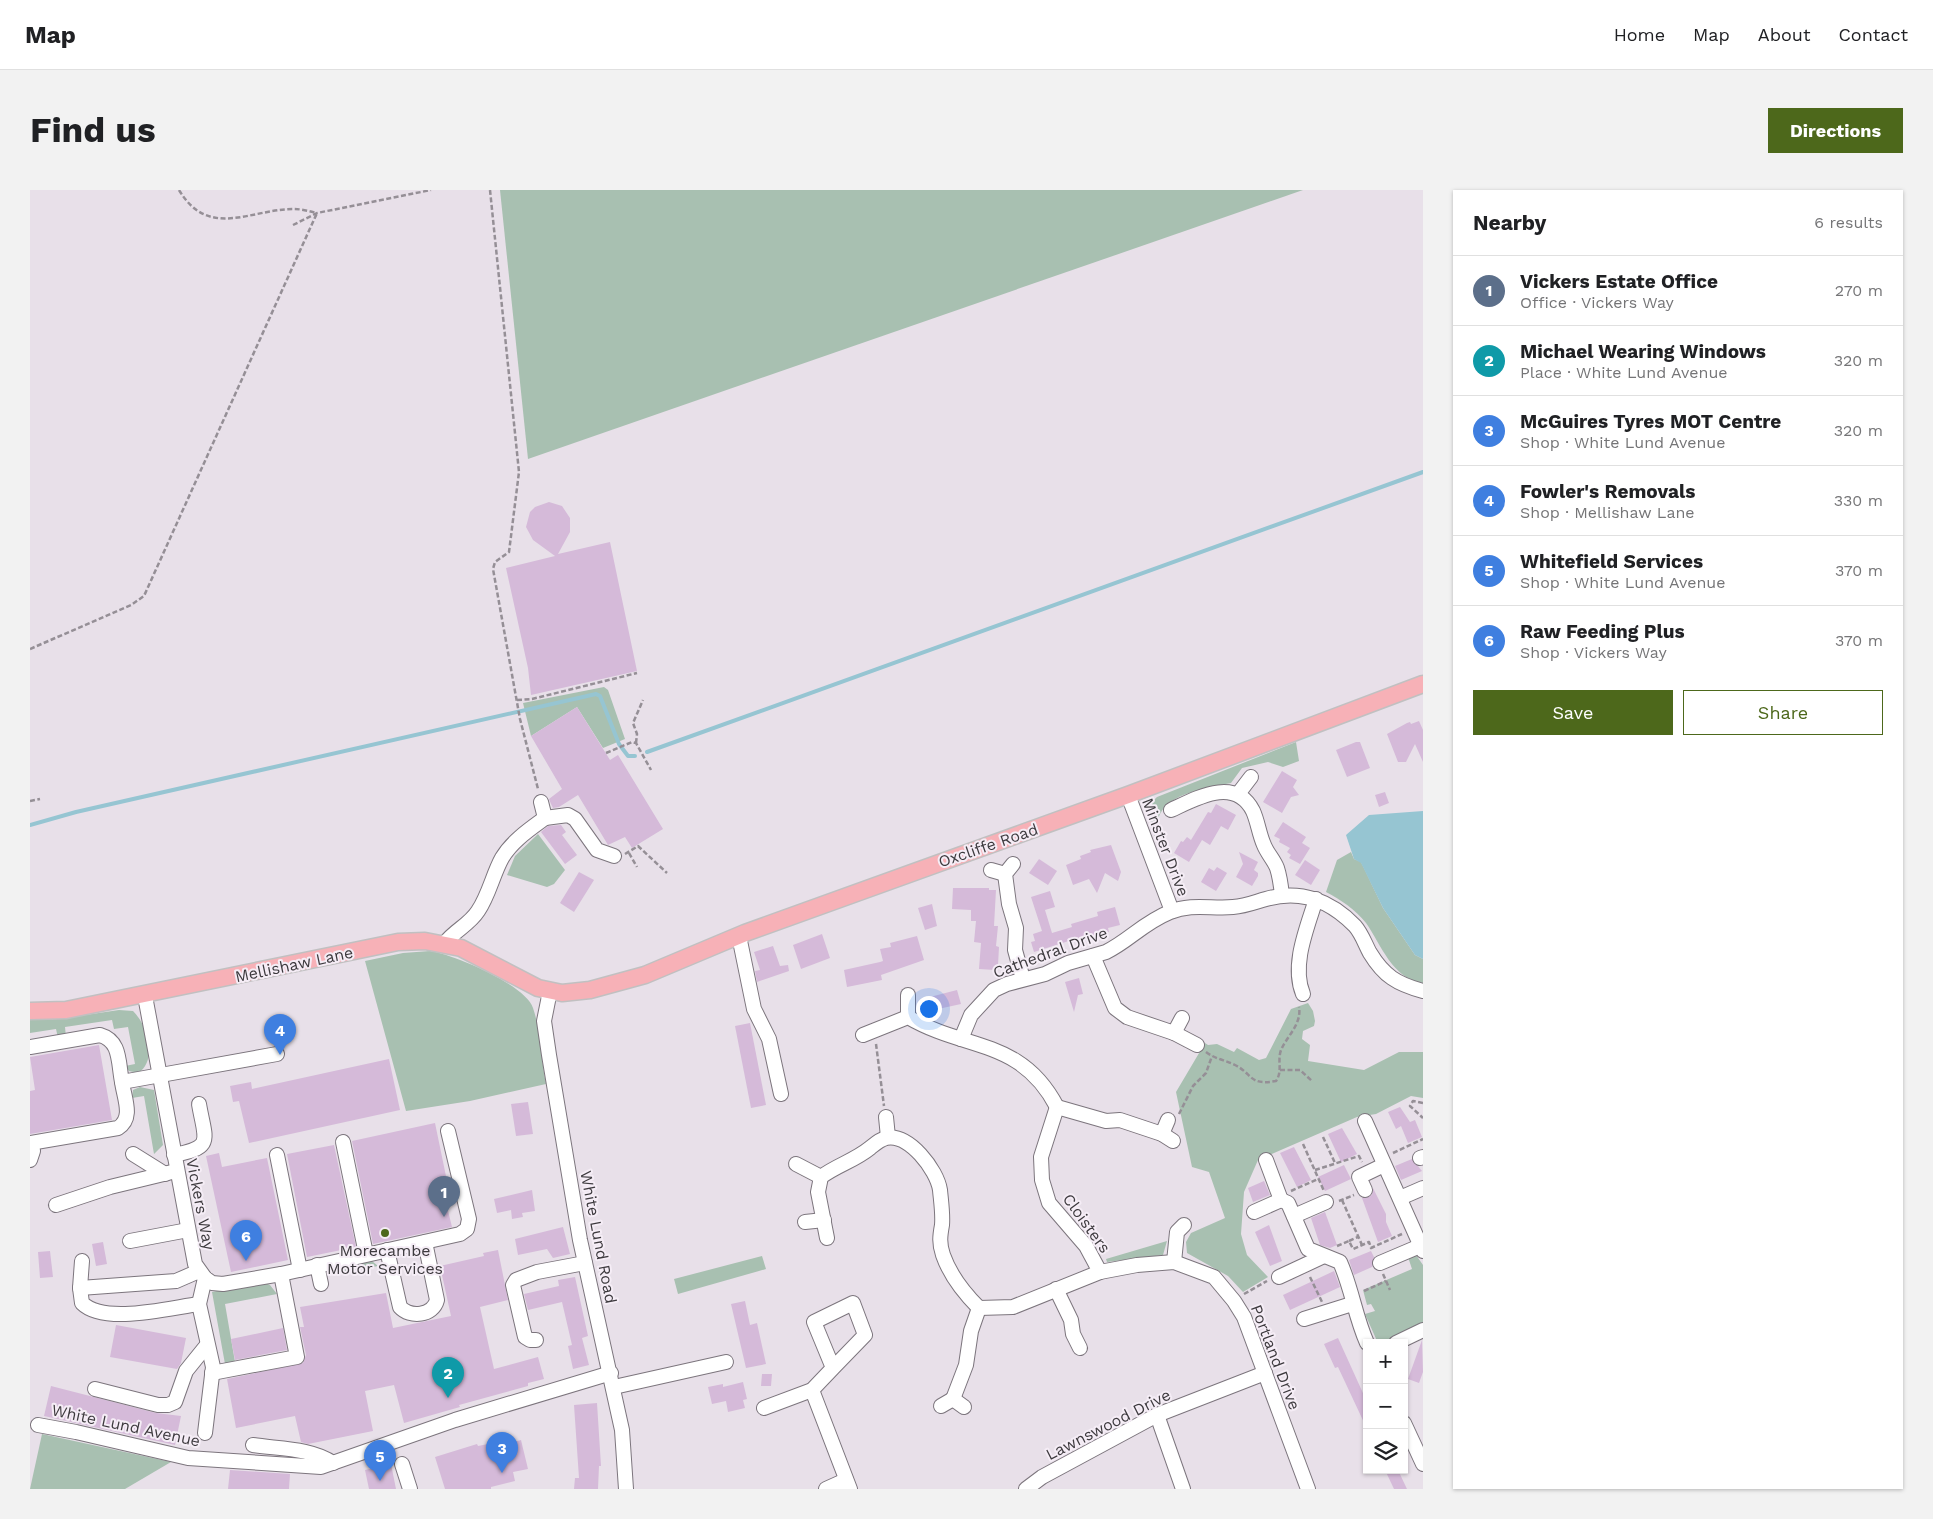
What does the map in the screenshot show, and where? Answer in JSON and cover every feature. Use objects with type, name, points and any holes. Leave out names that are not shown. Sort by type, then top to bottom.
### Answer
[{"type":"main road","name":"Oxcliffe Road","points":[[550,991],[562,993],[590,990],[645,974],[739,936],[1128,795],[1423,684]]},
{"type":"main road","name":"Mellishaw Lane","points":[[30,1011],[66,1010],[145,996],[398,942],[425,941],[445,944],[477,956],[526,983],[550,991]]},
{"type":"street","points":[[1238,794],[1250,777]]},
{"type":"street","points":[[1180,810],[1216,792],[1227,791],[1238,794],[1252,808],[1264,846],[1278,870],[1282,895]]},
{"type":"street","name":"Minster Drive","points":[[1128,795],[1172,911]]},
{"type":"street","points":[[541,802],[545,818]]},
{"type":"street","points":[[445,944],[453,934],[468,925],[479,909],[502,858],[521,836],[545,818],[568,815],[575,819],[597,850],[614,856]]},
{"type":"street","points":[[991,870],[1009,869],[1009,904],[1016,928],[1015,950],[1022,979]]},
{"type":"street","name":"Cathedral Drive","points":[[961,1038],[971,1015],[994,990],[1120,945],[1140,927],[1172,911],[1192,906],[1245,906],[1282,895],[1300,894],[1316,899],[1341,912],[1357,929],[1370,953],[1387,976],[1409,988],[1423,991]]},
{"type":"street","points":[[1303,994],[1298,982],[1302,944],[1316,899]]},
{"type":"street","points":[[739,936],[754,1009],[769,1039],[781,1094]]},
{"type":"street","points":[[1093,956],[1115,1008],[1128,1017],[1174,1033],[1197,1045]]},
{"type":"street","name":"White Lund Road","points":[[550,991],[544,1021],[585,1264],[613,1380],[622,1430],[626,1489]]},
{"type":"street","points":[[908,995],[908,1017]]},
{"type":"street","name":"Vickers Way","points":[[145,996],[174,1155],[171,1172],[188,1230],[195,1264],[202,1274]]},
{"type":"street","points":[[908,1017],[926,1028],[961,1038],[1013,1057],[1027,1068],[1052,1097],[1057,1107],[1106,1121],[1120,1120],[1167,1137],[1168,1120]]},
{"type":"street","points":[[871,1036],[908,1017]]},
{"type":"street","points":[[1174,1033],[1182,1018]]},
{"type":"street","points":[[30,1047],[100,1035],[110,1038],[115,1044],[128,1116],[125,1123],[118,1128],[31,1143],[33,1151],[30,1160]]},
{"type":"street","points":[[122,1082],[277,1054]]},
{"type":"street","points":[[174,1155],[202,1147],[205,1140],[199,1104]]},
{"type":"street","name":"Cloisters","points":[[1057,1107],[1040,1157],[1042,1180],[1049,1203],[1086,1246],[1100,1272]]},
{"type":"street","points":[[886,1117],[888,1137]]},
{"type":"street","points":[[1365,1121],[1422,1248],[1380,1263]]},
{"type":"street","points":[[202,1274],[212,1283],[223,1284],[300,1270],[460,1234],[467,1229],[469,1219],[448,1131]]},
{"type":"street","points":[[827,1238],[818,1192],[820,1177],[833,1168],[850,1163],[878,1140],[888,1137],[913,1147],[931,1171],[940,1188],[942,1223],[939,1240],[943,1255],[966,1295],[979,1308],[971,1331],[966,1365],[953,1404]]},
{"type":"street","points":[[343,1142],[366,1254]]},
{"type":"street","points":[[133,1154],[171,1172]]},
{"type":"street","points":[[277,1155],[300,1270]]},
{"type":"street","points":[[1266,1160],[1281,1198],[1288,1203],[1308,1249],[1340,1262],[1351,1287],[1352,1299],[1366,1339]]},
{"type":"street","points":[[1363,1191],[1359,1176],[1383,1162]]},
{"type":"street","points":[[802,1163],[820,1177]]},
{"type":"street","points":[[56,1205],[110,1187],[171,1172]]},
{"type":"street","points":[[1400,1198],[1423,1188]]},
{"type":"street","points":[[1254,1212],[1281,1198]]},
{"type":"street","points":[[1294,1216],[1328,1199]]},
{"type":"street","points":[[805,1222],[824,1220]]},
{"type":"street","points":[[1174,1262],[1178,1229]]},
{"type":"street","points":[[130,1241],[170,1235],[188,1230]]},
{"type":"street","points":[[387,1250],[400,1307],[406,1313],[412,1314],[430,1311],[436,1306],[437,1300],[425,1242]]},
{"type":"street","points":[[1279,1277],[1324,1256]]},
{"type":"street","points":[[82,1260],[80,1288],[82,1303],[87,1308],[110,1314],[199,1304]]},
{"type":"street","name":"Portland Drive","points":[[979,1308],[1013,1307],[1100,1272],[1137,1265],[1174,1262],[1214,1277],[1234,1301],[1244,1317],[1308,1489]]},
{"type":"street","points":[[536,1340],[530,1340],[525,1337],[513,1285],[516,1280],[530,1274],[585,1264]]},
{"type":"street","points":[[317,1266],[321,1284]]},
{"type":"street","points":[[80,1288],[176,1281],[202,1274]]},
{"type":"street","points":[[202,1274],[199,1304],[212,1367],[205,1433]]},
{"type":"street","points":[[212,1373],[297,1357],[281,1274]]},
{"type":"street","points":[[1056,1289],[1071,1320],[1073,1334],[1083,1351]]},
{"type":"street","points":[[1304,1319],[1326,1312],[1352,1299]]},
{"type":"street","points":[[764,1408],[812,1390],[865,1335],[853,1303],[814,1322],[833,1368]]},
{"type":"street","points":[[1404,1339],[1423,1330]]},
{"type":"street","points":[[95,1389],[158,1405],[168,1405],[176,1402],[186,1370],[207,1345]]},
{"type":"street","name":"White Lund Avenue","points":[[38,1425],[188,1458],[321,1467],[455,1420],[613,1380],[728,1361]]},
{"type":"street","name":"Lawnswood Drive","points":[[1026,1489],[1042,1477],[1157,1415],[1264,1373]]},
{"type":"street","points":[[812,1390],[848,1485],[826,1489]]},
{"type":"street","points":[[1157,1415],[1183,1489]]},
{"type":"street","points":[[1408,1429],[1419,1444],[1423,1464]]},
{"type":"street","points":[[253,1446],[324,1456],[333,1463]]},
{"type":"street","points":[[402,1464],[410,1489]]},
{"type":"path","points":[[179,190],[192,208],[207,216],[225,219],[294,208],[317,213]]},
{"type":"path","points":[[293,225],[317,213],[431,190]]},
{"type":"path","points":[[490,190],[519,472],[509,552],[495,562],[493,569],[520,719],[541,802]]},
{"type":"path","points":[[30,649],[132,605],[144,596],[317,213]]},
{"type":"path","points":[[517,702],[637,673]]},
{"type":"path","points":[[643,700],[633,723],[636,743],[651,770]]},
{"type":"path","points":[[606,754],[627,744],[636,743]]},
{"type":"path","points":[[30,801],[40,799]]},
{"type":"path","points":[[638,846],[667,873]]},
{"type":"path","points":[[630,853],[637,867]]},
{"type":"path","points":[[1197,1045],[1212,1056],[1238,1066],[1250,1078],[1259,1082],[1276,1081],[1280,1075],[1279,1056],[1281,1048],[1293,1032],[1300,1012],[1298,1004],[1303,994]]},
{"type":"path","points":[[871,1036],[886,1117]]},
{"type":"path","points":[[1168,1120],[1181,1112],[1192,1086],[1206,1073],[1212,1056]]},
{"type":"path","points":[[1280,1070],[1300,1070],[1312,1081]]},
{"type":"path","points":[[1423,1103],[1413,1101],[1410,1106],[1423,1116]]},
{"type":"path","points":[[1323,1137],[1335,1163]]},
{"type":"path","points":[[1383,1162],[1423,1139]]},
{"type":"path","points":[[1303,1144],[1328,1199],[1342,1200],[1363,1191]]},
{"type":"path","points":[[1315,1170],[1344,1162]]},
{"type":"path","points":[[1281,1198],[1318,1179]]},
{"type":"path","points":[[1342,1200],[1362,1245]]},
{"type":"path","points":[[1349,1241],[1353,1249],[1369,1242],[1371,1248],[1413,1229]]},
{"type":"path","points":[[1324,1256],[1326,1252],[1358,1237]]},
{"type":"path","points":[[1304,1265],[1326,1312]]},
{"type":"path","points":[[1234,1301],[1270,1279],[1279,1277]]},
{"type":"path","points":[[1352,1299],[1362,1292],[1386,1281],[1390,1290]]},
{"type":"green space","points":[[500,190],[1303,190],[528,459]]},
{"type":"green space","points":[[604,687],[608,690],[625,739],[603,748],[577,707],[531,736],[523,703]]},
{"type":"green space","points":[[1296,742],[1299,761],[1283,767],[1268,762],[1242,768],[1231,783],[1185,794],[1166,806],[1160,814],[1156,828],[1157,837],[1164,846],[1161,850],[1152,830],[1149,816],[1149,809],[1157,797]]},
{"type":"green space","points":[[538,834],[565,870],[554,884],[547,887],[507,875],[515,856]]},
{"type":"green space","points":[[1351,852],[1354,859],[1361,862],[1383,908],[1415,955],[1423,959],[1423,983],[1412,980],[1395,968],[1362,918],[1348,905],[1326,892],[1337,860]]},
{"type":"green space","points":[[430,951],[455,958],[488,972],[528,999],[533,1008],[538,1026],[546,1084],[470,1101],[406,1111],[365,961],[403,953]]},
{"type":"green space","points":[[1308,1003],[1313,1011],[1315,1021],[1314,1026],[1303,1031],[1302,1039],[1310,1045],[1308,1061],[1364,1070],[1399,1052],[1423,1052],[1423,1098],[1411,1096],[1376,1114],[1357,1117],[1258,1160],[1244,1192],[1241,1234],[1247,1255],[1268,1277],[1243,1292],[1228,1276],[1187,1253],[1186,1242],[1191,1233],[1225,1218],[1209,1172],[1192,1167],[1176,1092],[1205,1043],[1208,1045],[1217,1044],[1234,1052],[1237,1048],[1259,1060],[1266,1058],[1291,1009]]},
{"type":"green space","points":[[119,1010],[133,1011],[143,1025],[149,1043],[148,1060],[138,1073],[129,1071],[125,1066],[135,1064],[128,1027],[114,1029],[112,1020],[65,1027],[66,1037],[58,1038],[56,1029],[30,1033],[30,1020],[58,1019]]},
{"type":"green space","points":[[140,1087],[154,1090],[163,1145],[154,1154],[144,1096],[132,1098],[133,1090]]},
{"type":"green space","points":[[1167,1241],[1163,1255],[1107,1262],[1106,1259]]},
{"type":"green space","points":[[1416,1255],[1423,1265],[1423,1323],[1390,1339],[1376,1339],[1365,1314],[1375,1311],[1371,1304],[1367,1305],[1363,1290],[1412,1269],[1408,1257]]},
{"type":"green space","points":[[762,1256],[766,1269],[678,1294],[674,1279]]},
{"type":"green space","points":[[372,1261],[378,1266],[325,1276],[327,1270]]},
{"type":"green space","points":[[263,1282],[270,1285],[277,1294],[225,1304],[235,1362],[225,1364],[212,1292]]},
{"type":"green space","points":[[42,1434],[171,1462],[125,1489],[30,1489]]},
{"type":"water","points":[[1423,811],[1423,959],[1415,955],[1383,908],[1361,863],[1354,859],[1346,835],[1369,815]]},
{"type":"building","points":[[549,502],[562,506],[570,518],[570,532],[558,554],[610,542],[637,671],[531,695],[528,668],[506,568],[555,556],[533,540],[526,527],[530,512],[535,507]]},
{"type":"building","points":[[577,707],[610,760],[618,755],[663,829],[632,848],[625,837],[608,845],[578,795],[559,807],[553,808],[549,799],[562,789],[531,736]]},
{"type":"building","points":[[1419,721],[1423,730],[1423,762],[1415,744],[1406,762],[1398,762],[1387,734],[1407,723],[1410,722],[1411,724]]},
{"type":"building","points":[[1360,742],[1370,768],[1347,777],[1336,750]]},
{"type":"building","points":[[1282,771],[1297,780],[1293,787],[1299,795],[1291,797],[1282,813],[1263,802]]},
{"type":"building","points":[[1385,792],[1389,803],[1379,807],[1375,795]]},
{"type":"building","points":[[1216,804],[1236,815],[1228,830],[1221,826],[1210,845],[1202,840],[1189,862],[1174,853],[1181,841],[1183,842],[1187,837],[1191,840],[1208,812],[1211,813]]},
{"type":"building","points":[[1283,822],[1306,837],[1302,843],[1310,848],[1300,864],[1289,858],[1291,855],[1287,852],[1290,848],[1279,842],[1280,839],[1274,836]]},
{"type":"building","points":[[561,825],[566,832],[562,835],[577,855],[565,864],[541,832],[548,826]]},
{"type":"building","points":[[1111,845],[1121,872],[1118,881],[1105,873],[1097,893],[1089,879],[1073,885],[1066,865],[1081,859],[1080,856],[1091,852],[1090,850]]},
{"type":"building","points":[[1239,852],[1258,862],[1254,870],[1258,873],[1258,876],[1252,886],[1236,877],[1243,864]]},
{"type":"building","points":[[1039,859],[1057,871],[1048,885],[1029,873]]},
{"type":"building","points":[[1305,860],[1320,870],[1311,885],[1295,875]]},
{"type":"building","points":[[1217,867],[1227,873],[1216,891],[1201,882],[1209,868],[1214,871]]},
{"type":"building","points":[[579,872],[594,880],[574,912],[560,903]]},
{"type":"building","points":[[953,888],[989,888],[989,890],[996,890],[994,926],[998,926],[996,946],[999,947],[998,965],[995,965],[995,970],[979,969],[981,943],[974,942],[976,921],[971,921],[971,910],[952,909]]},
{"type":"building","points":[[1050,891],[1055,907],[1045,910],[1052,933],[1072,927],[1071,924],[1098,916],[1097,912],[1115,907],[1120,925],[1108,928],[1109,932],[1075,939],[1034,952],[1031,942],[1035,941],[1033,934],[1042,931],[1031,897]]},
{"type":"building","points":[[932,904],[937,926],[925,930],[918,908]]},
{"type":"building","points":[[822,934],[830,958],[801,969],[793,945]]},
{"type":"building","points":[[917,936],[924,960],[881,975],[882,980],[847,987],[844,970],[883,961],[880,949],[891,947],[890,943]]},
{"type":"building","points":[[773,946],[780,966],[788,965],[789,971],[757,982],[755,971],[760,970],[754,952]]},
{"type":"building","points":[[1079,978],[1083,994],[1078,995],[1074,1012],[1065,982]]},
{"type":"building","points":[[957,990],[961,1004],[929,1011],[926,998]]},
{"type":"building","points":[[750,1023],[766,1105],[751,1108],[735,1026]]},
{"type":"building","points":[[99,1045],[112,1120],[30,1134],[30,1091],[35,1090],[30,1057]]},
{"type":"building","points":[[389,1059],[400,1110],[249,1143],[239,1101],[233,1102],[230,1086],[251,1082],[252,1089]]},
{"type":"building","points":[[528,1102],[533,1134],[516,1136],[511,1104]]},
{"type":"building","points":[[1400,1107],[1410,1122],[1415,1120],[1422,1137],[1408,1143],[1401,1126],[1396,1129],[1388,1112]]},
{"type":"building","points":[[435,1123],[447,1181],[441,1182],[452,1227],[373,1244],[352,1141]]},
{"type":"building","points":[[1342,1128],[1357,1154],[1341,1162],[1328,1134]]},
{"type":"building","points":[[334,1145],[356,1247],[307,1257],[287,1154]]},
{"type":"building","points":[[1294,1147],[1311,1180],[1297,1187],[1280,1153]]},
{"type":"building","points":[[219,1153],[222,1167],[267,1158],[288,1260],[231,1272],[206,1156]]},
{"type":"building","points":[[1412,1159],[1422,1171],[1401,1180],[1395,1166]]},
{"type":"building","points":[[1344,1165],[1351,1179],[1325,1191],[1318,1177]]},
{"type":"building","points":[[1264,1181],[1270,1195],[1253,1202],[1248,1188]]},
{"type":"building","points":[[1373,1188],[1386,1214],[1386,1222],[1392,1236],[1378,1242],[1362,1198],[1372,1195]]},
{"type":"building","points":[[532,1190],[535,1211],[522,1213],[523,1217],[512,1219],[511,1210],[497,1213],[494,1199]]},
{"type":"building","points":[[1325,1212],[1337,1245],[1330,1248],[1320,1245],[1311,1218]]},
{"type":"building","points":[[1269,1225],[1282,1261],[1270,1266],[1255,1232]]},
{"type":"building","points":[[563,1227],[570,1254],[553,1258],[547,1249],[518,1255],[515,1239]]},
{"type":"building","points":[[103,1242],[107,1264],[96,1266],[92,1244]]},
{"type":"building","points":[[498,1250],[508,1300],[480,1307],[494,1369],[538,1357],[544,1379],[528,1383],[528,1386],[459,1405],[460,1407],[404,1423],[394,1385],[365,1391],[373,1431],[308,1444],[301,1442],[295,1416],[236,1428],[227,1379],[303,1363],[306,1355],[300,1327],[304,1327],[300,1307],[386,1293],[393,1328],[451,1316],[440,1266],[484,1256],[483,1253]]},
{"type":"building","points":[[50,1251],[53,1277],[40,1278],[38,1252]]},
{"type":"building","points":[[1371,1251],[1374,1257],[1372,1267],[1354,1275],[1349,1260]]},
{"type":"building","points":[[1334,1271],[1340,1287],[1290,1310],[1283,1295]]},
{"type":"building","points":[[575,1277],[588,1336],[582,1338],[589,1365],[573,1369],[568,1346],[572,1345],[562,1302],[528,1310],[524,1294],[559,1286],[558,1280]]},
{"type":"building","points":[[745,1301],[750,1325],[757,1323],[766,1364],[746,1368],[731,1304]]},
{"type":"building","points":[[116,1325],[186,1338],[181,1363],[177,1369],[110,1357]]},
{"type":"building","points":[[283,1328],[287,1350],[235,1360],[231,1339]]},
{"type":"building","points":[[1338,1338],[1363,1393],[1363,1420],[1338,1367],[1335,1368],[1324,1344]]},
{"type":"building","points":[[1422,1340],[1423,1372],[1419,1383],[1408,1379]]},
{"type":"building","points":[[762,1374],[772,1374],[771,1386],[761,1386]]},
{"type":"building","points":[[743,1382],[747,1399],[743,1400],[745,1408],[728,1412],[726,1401],[712,1404],[708,1387],[723,1384],[723,1387]]},
{"type":"building","points":[[51,1386],[156,1413],[181,1416],[175,1445],[44,1416]]},
{"type":"building","points":[[597,1403],[601,1466],[599,1466],[598,1489],[574,1489],[575,1478],[579,1478],[574,1405]]},
{"type":"building","points":[[521,1440],[528,1469],[513,1472],[515,1481],[491,1487],[491,1489],[445,1489],[435,1457],[477,1444],[478,1446],[498,1442],[499,1446]]},
{"type":"building","points":[[391,1464],[396,1489],[369,1489],[365,1470]]},
{"type":"building","points":[[230,1470],[290,1474],[289,1489],[228,1489]]},
{"type":"building","points":[[1387,1474],[1400,1474],[1407,1489],[1394,1489]]},
{"type":"waterway","points":[[647,752],[1423,472]]},
{"type":"waterway","points":[[30,825],[76,812],[596,694],[600,696],[619,744],[628,756],[635,756]]},
{"type":"place","name":"Fowler's Removals","points":[[280,1055]]},
{"type":"place","name":"Vickers Estate Office","points":[[444,1217]]},
{"type":"place","name":"Morecambe Motor Services","points":[[385,1233]]},
{"type":"place","name":"Raw Feeding Plus","points":[[246,1261]]},
{"type":"place","name":"Michael Wearing Windows","points":[[448,1398]]},
{"type":"place","name":"McGuires Tyres MOT Centre","points":[[502,1473]]},
{"type":"place","name":"Whitefield Services","points":[[380,1481]]}]
